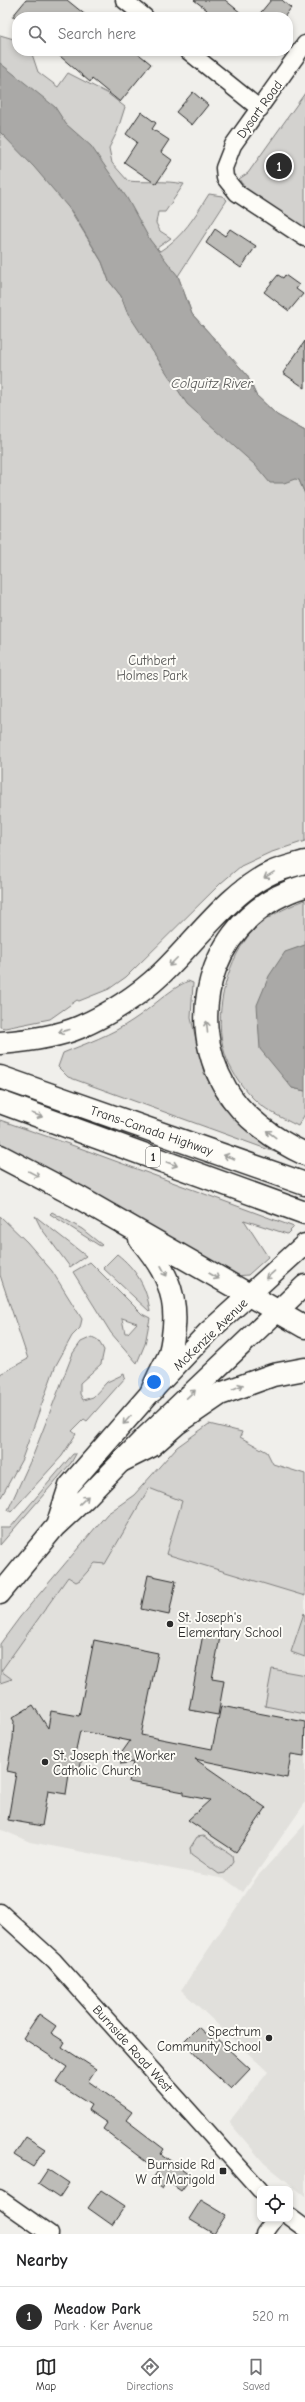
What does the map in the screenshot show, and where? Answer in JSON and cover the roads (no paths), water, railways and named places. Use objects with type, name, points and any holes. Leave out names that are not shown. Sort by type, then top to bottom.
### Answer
[{"type":"highway","points":[[0,1043],[24,1041],[80,1027],[110,1010],[134,995],[160,974],[241,893],[273,872],[305,862]]},
{"type":"highway","points":[[305,886],[288,891],[266,903],[234,933],[217,963],[209,984],[206,1005],[210,1049],[226,1089],[237,1105],[256,1123],[286,1145],[305,1154]]},
{"type":"highway","name":"Trans-Canada Highway","points":[[0,1077],[305,1184]]},
{"type":"highway","name":"Trans-Canada Highway","points":[[0,1102],[305,1213]]},
{"type":"highway","points":[[0,1156],[132,1228],[248,1296],[305,1327]]},
{"type":"highway","points":[[132,1228],[158,1260],[168,1277],[174,1295],[175,1313],[169,1357],[158,1373],[152,1391]]},
{"type":"highway","points":[[123,1460],[151,1446],[176,1424],[220,1394],[273,1375],[305,1369]]},
{"type":"main road","name":"McKenzie Avenue","points":[[55,1527],[69,1486],[152,1391],[208,1332],[299,1250]]},
{"type":"main road","name":"McKenzie Avenue","points":[[0,1594],[55,1527],[305,1285]]},
{"type":"street","points":[[124,0],[140,12]]},
{"type":"street","name":"Dysart Road","points":[[305,44],[233,145],[224,168],[225,178],[237,193],[305,238]]},
{"type":"street","points":[[194,56],[260,109]]},
{"type":"street","name":"Burnside Road West","points":[[0,1912],[54,1961],[257,2187]]},
{"type":"street","points":[[0,2200],[50,2234]]},
{"type":"street","points":[[293,2219],[305,2228]]},
{"type":"street","points":[[264,2234],[273,2222]]},
{"type":"water","name":"Colquitz River","points":[[0,63],[55,107],[66,124],[91,146],[127,198],[150,240],[178,276],[192,314],[247,375],[256,395],[277,415],[305,431],[305,494],[299,480],[295,479],[284,483],[270,483],[255,465],[187,404],[127,312],[121,296],[109,281],[102,262],[73,213],[34,167],[0,132]]},
{"type":"water","points":[[305,945],[305,1091],[292,1088],[260,1049],[257,1005],[269,976],[285,952]]},
{"type":"place","name":"Meadow Park","points":[[279,166]]},
{"type":"place","name":"St. Joseph's Elementary School","points":[[170,1624]]},
{"type":"place","name":"St. Joseph the Worker Catholic Church","points":[[45,1762]]},
{"type":"place","name":"Spectrum Community School","points":[[269,2038]]},
{"type":"place","name":"Burnside Rd W at Marigold","points":[[223,2171]]},
{"type":"park label","name":"Cuthbert Holmes Park","points":[[152,668]]}]
